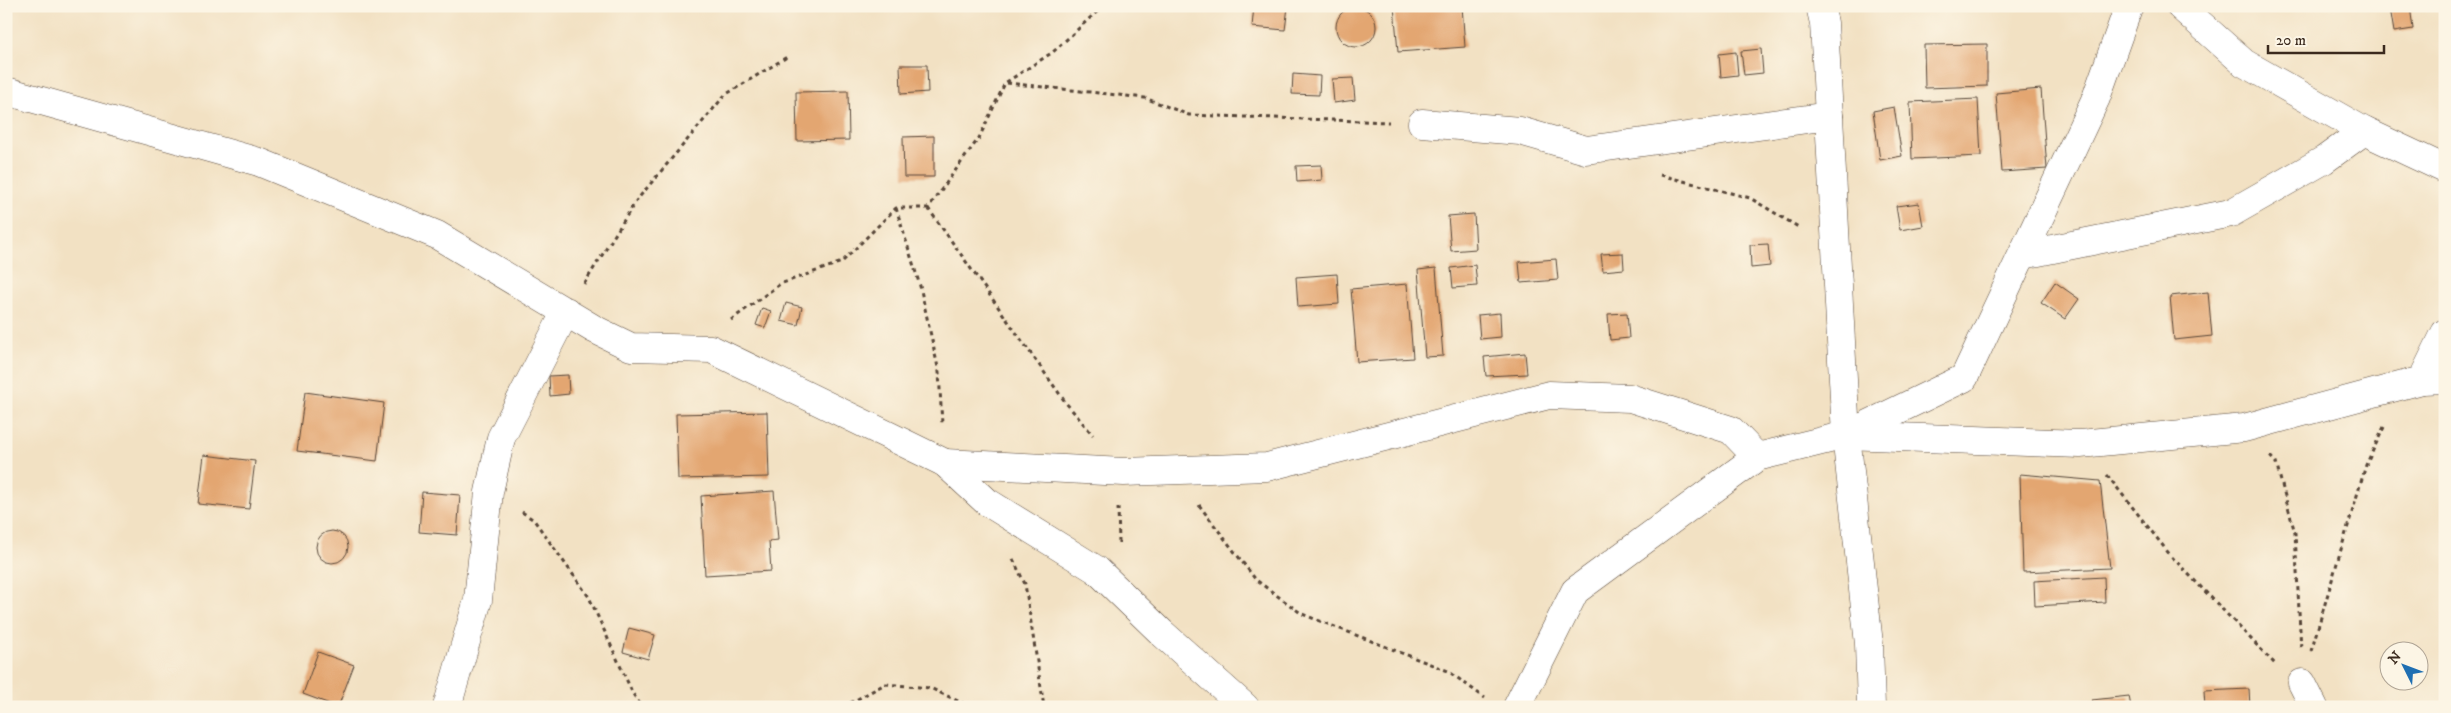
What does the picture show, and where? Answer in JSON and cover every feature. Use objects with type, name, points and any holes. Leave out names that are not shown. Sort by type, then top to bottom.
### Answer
[{"type":"street","points":[[1820,6],[1824,23],[1846,436],[1869,644],[1871,707]]},
{"type":"street","points":[[1516,707],[1575,591],[1757,457],[1846,436],[1964,378],[2096,98],[2129,6]]},
{"type":"street","points":[[2180,6],[2244,63],[2364,131],[2445,169]]},
{"type":"street","points":[[6,91],[259,162],[437,235],[594,329],[631,347],[711,349],[945,463],[987,502],[1097,570],[1162,633],[1245,707]]},
{"type":"street","points":[[1422,123],[1520,131],[1586,150],[1828,116]]},
{"type":"street","points":[[2023,255],[2231,213],[2324,160],[2364,131]]},
{"type":"street","points":[[448,707],[478,600],[489,492],[501,438],[566,311]]},
{"type":"street","points":[[1846,436],[2080,444],[2244,428],[2433,379],[2445,333]]},
{"type":"street","points":[[945,463],[1124,472],[1267,467],[1549,395],[1630,398],[1730,430],[1757,457]]},
{"type":"path","points":[[711,349],[731,320],[780,284],[842,262],[896,208],[928,208],[979,138],[1005,83],[1053,52],[1103,6]]},
{"type":"path","points":[[566,311],[636,201],[725,95],[787,57]]},
{"type":"path","points":[[1005,83],[1145,98],[1189,116],[1422,123]]},
{"type":"path","points":[[1652,173],[1681,182],[1750,198],[1836,249]]},
{"type":"path","points":[[896,208],[920,286],[939,372],[945,463]]},
{"type":"path","points":[[2308,695],[2366,465],[2387,420]]},
{"type":"path","points":[[2244,428],[2276,463],[2295,533],[2308,695]]},
{"type":"path","points":[[2080,444],[2140,514],[2171,556],[2272,662],[2308,695]]},
{"type":"path","points":[[1121,593],[1117,500],[1124,472]]},
{"type":"path","points":[[489,492],[534,520],[589,597],[633,694],[642,707]]},
{"type":"path","points":[[1012,557],[1025,584],[1044,707]]},
{"type":"path","points":[[843,707],[885,684],[930,688],[971,707]]},
{"type":"building","points":[[894,6],[924,6],[924,9],[894,9]]},
{"type":"building","points":[[1254,6],[1288,7],[1285,30],[1252,27]]},
{"type":"building","points":[[1394,6],[1462,6],[1465,47],[1398,52]]},
{"type":"building","points":[[2410,6],[2413,29],[2394,32],[2390,8]]},
{"type":"building","points":[[1356,7],[1370,13],[1376,27],[1370,41],[1356,47],[1342,41],[1336,27],[1342,13]]},
{"type":"building","points":[[1987,44],[1987,86],[1925,88],[1924,45]]},
{"type":"building","points":[[1761,49],[1763,73],[1744,75],[1741,51]]},
{"type":"building","points":[[1736,52],[1738,75],[1721,77],[1719,54]]},
{"type":"building","points":[[900,65],[927,65],[928,92],[901,94]]},
{"type":"building","points":[[1293,74],[1320,76],[1319,95],[1292,94]]},
{"type":"building","points":[[1353,78],[1355,100],[1334,103],[1332,79]]},
{"type":"building","points":[[2041,89],[2047,169],[2002,172],[1996,93]]},
{"type":"building","points":[[848,91],[849,140],[797,141],[796,92]]},
{"type":"building","points":[[1978,99],[1981,156],[1912,159],[1910,102]]},
{"type":"building","points":[[1894,107],[1902,156],[1880,160],[1873,111]]},
{"type":"building","points":[[934,136],[934,177],[904,177],[903,137]]},
{"type":"building","points":[[1321,165],[1322,180],[1297,182],[1296,166]]},
{"type":"building","points":[[1919,203],[1923,226],[1900,230],[1896,206]]},
{"type":"building","points":[[1474,214],[1476,249],[1451,251],[1448,216]]},
{"type":"building","points":[[1768,244],[1770,266],[1751,268],[1750,245]]},
{"type":"building","points":[[1623,253],[1624,269],[1603,271],[1601,254]]},
{"type":"building","points":[[1556,259],[1558,280],[1521,283],[1519,262]]},
{"type":"building","points":[[1475,265],[1477,286],[1453,288],[1451,268]]},
{"type":"building","points":[[1436,268],[1443,356],[1425,357],[1418,270]]},
{"type":"building","points":[[1337,274],[1339,304],[1298,307],[1296,277]]},
{"type":"building","points":[[2055,282],[2079,299],[2065,319],[2041,303]]},
{"type":"building","points":[[1407,284],[1413,358],[1357,362],[1351,289]]},
{"type":"building","points":[[2208,292],[2212,336],[2174,340],[2170,296]]},
{"type":"building","points":[[786,303],[802,307],[798,325],[781,321]]},
{"type":"building","points":[[762,308],[771,311],[765,328],[756,325]]},
{"type":"building","points":[[1500,313],[1501,337],[1480,339],[1478,315]]},
{"type":"building","points":[[1627,313],[1629,338],[1610,340],[1608,314]]},
{"type":"building","points":[[1525,353],[1527,374],[1486,376],[1484,357]]},
{"type":"building","points":[[568,375],[569,394],[550,396],[549,376]]},
{"type":"building","points":[[305,392],[384,403],[377,461],[297,451]]},
{"type":"building","points":[[767,412],[769,477],[678,479],[676,414]]},
{"type":"building","points":[[204,455],[255,461],[249,509],[198,504]]},
{"type":"building","points":[[2020,474],[2100,481],[2110,568],[2023,572]]},
{"type":"building","points":[[774,491],[778,540],[769,541],[771,571],[705,575],[701,496]]},
{"type":"building","points":[[422,492],[460,495],[457,535],[419,532]]},
{"type":"building","points":[[332,531],[343,536],[348,547],[343,558],[332,563],[321,558],[316,547],[321,536]]},
{"type":"building","points":[[2104,577],[2105,602],[2035,606],[2034,581]]},
{"type":"building","points":[[629,628],[655,635],[648,659],[623,652]]},
{"type":"building","points":[[318,652],[354,665],[338,707],[303,694]]},
{"type":"building","points":[[2249,689],[2250,707],[2205,707],[2204,691]]},
{"type":"building","points":[[2129,696],[2131,707],[2093,707],[2092,700]]}]
